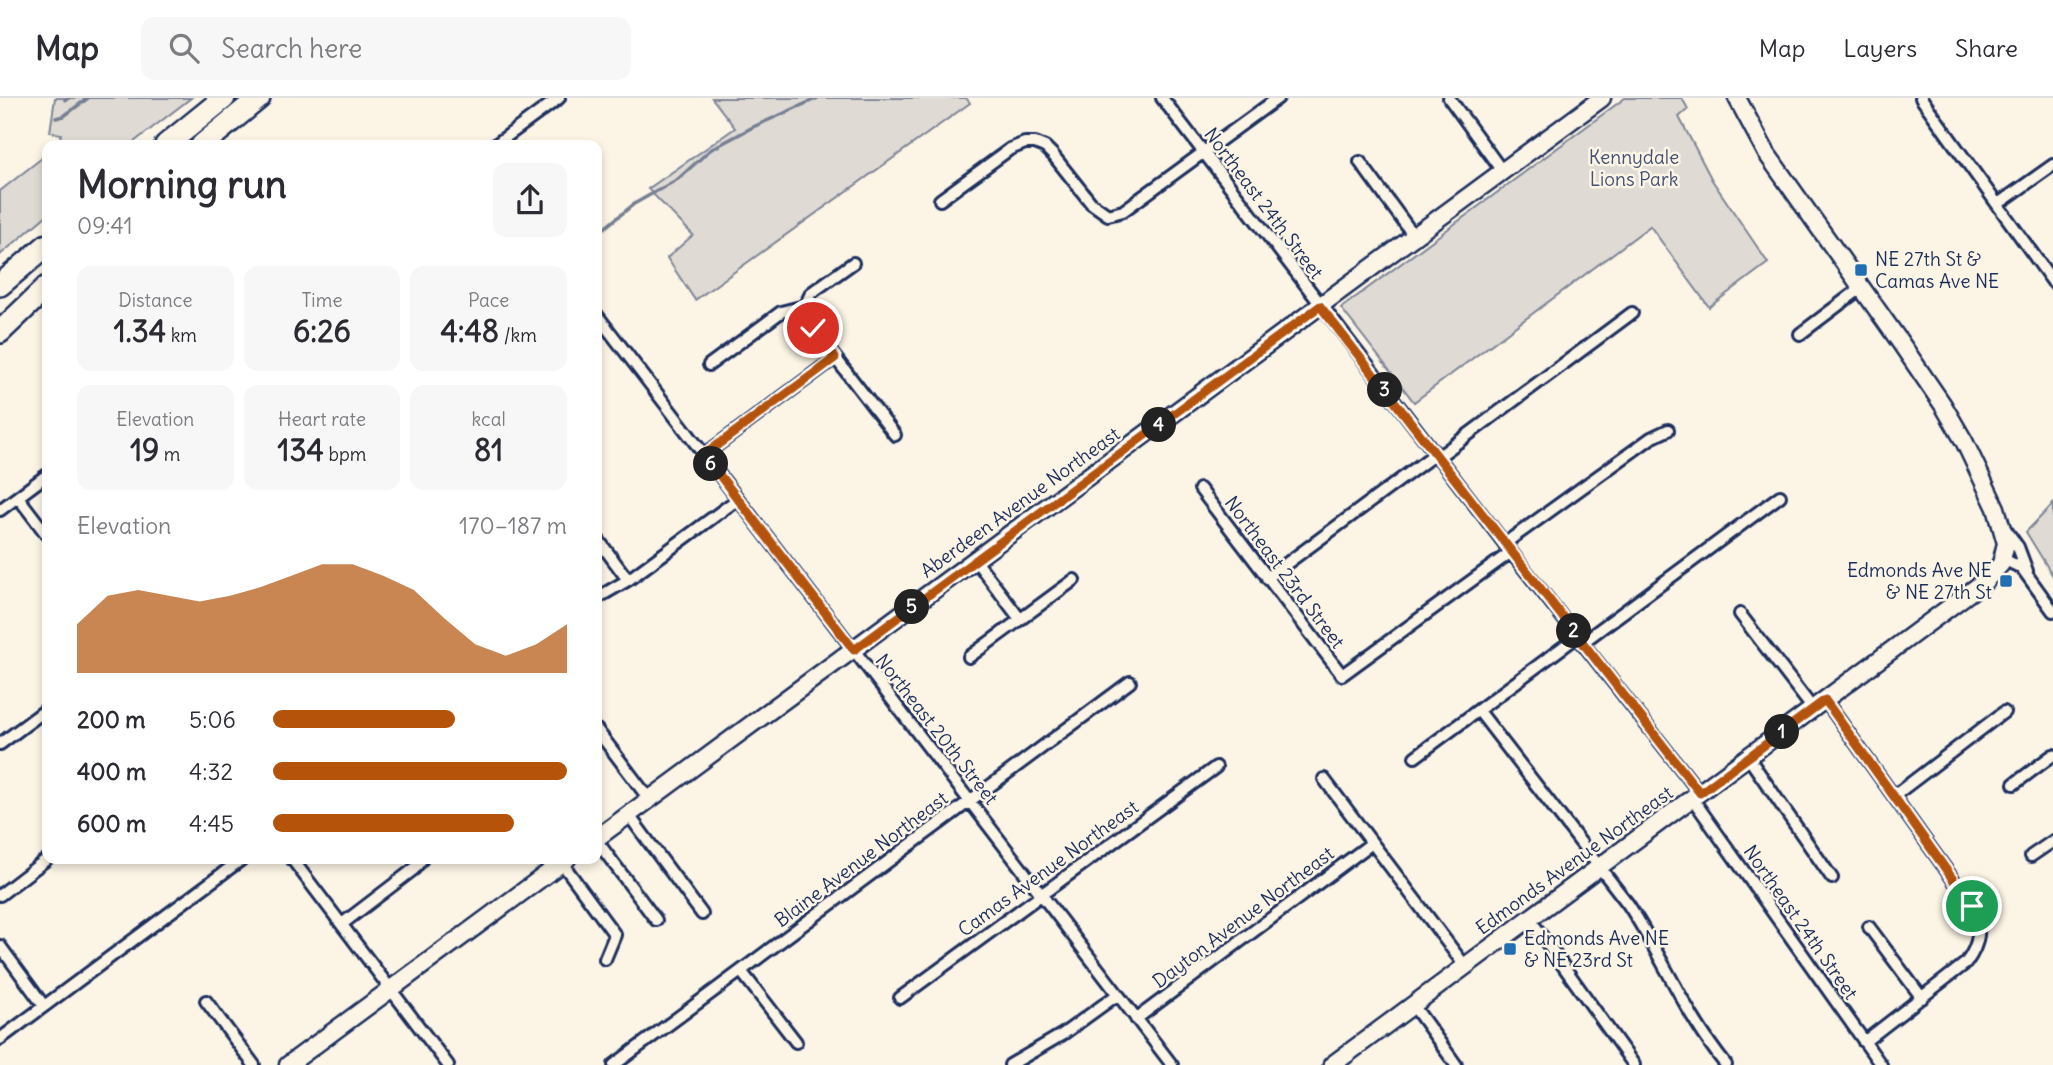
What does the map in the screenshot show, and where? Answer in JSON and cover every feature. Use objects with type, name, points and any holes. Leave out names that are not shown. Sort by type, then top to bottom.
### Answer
[{"type":"highway","points":[[172,140],[224,98]]},
{"type":"highway","points":[[208,140],[259,98]]},
{"type":"highway","points":[[0,284],[42,249]]},
{"type":"highway","points":[[0,318],[42,280]]},
{"type":"highway","points":[[0,332],[42,292]]},
{"type":"street","points":[[502,140],[559,98]]},
{"type":"street","name":"Northeast 24th Street","points":[[1162,98],[1436,456],[1581,639],[1696,796],[1881,1065]]},
{"type":"street","points":[[940,200],[1010,149],[1025,143],[1035,143],[1053,155],[1091,203],[1108,215],[1130,206],[1278,98]]},
{"type":"street","points":[[1450,98],[1502,171]]},
{"type":"street","name":"Aberdeen Avenue Northeast","points":[[602,836],[628,814],[976,561],[1602,98]]},
{"type":"street","points":[[1737,98],[1767,155],[1955,424],[2001,523],[2006,543],[2003,559],[2022,568],[2053,611]]},
{"type":"street","points":[[1921,98],[2053,282]]},
{"type":"street","points":[[1360,162],[1414,236]]},
{"type":"street","points":[[1998,204],[2053,165]]},
{"type":"street","points":[[853,263],[811,293],[805,306],[809,321],[895,435]]},
{"type":"street","points":[[1800,334],[1861,288]]},
{"type":"street","points":[[709,365],[781,312],[805,306]]},
{"type":"street","points":[[1267,578],[1632,313]]},
{"type":"street","name":"Northeast 20th Street","points":[[602,322],[1172,1065]]},
{"type":"street","points":[[704,455],[835,358]]},
{"type":"street","points":[[1508,548],[1651,438],[1668,430]]},
{"type":"street","points":[[0,510],[42,479]]},
{"type":"street","name":"Northeast 23rd Street","points":[[1200,489],[1342,675],[1508,548]]},
{"type":"street","points":[[1415,757],[1780,496]]},
{"type":"street","points":[[18,497],[42,528]]},
{"type":"street","points":[[602,595],[628,580],[738,499]]},
{"type":"street","points":[[2001,523],[2018,547],[2029,577]]},
{"type":"street","points":[[602,545],[628,580]]},
{"type":"street","name":"Edmonds Avenue Northeast","points":[[1332,1065],[1985,581],[1994,574],[2003,559]]},
{"type":"street","points":[[976,561],[1020,620]]},
{"type":"street","points":[[969,657],[1074,580]]},
{"type":"street","points":[[1740,614],[1895,795],[1977,916],[1979,940],[1975,951],[1966,962],[1864,1042]]},
{"type":"street","name":"Blaine Avenue Northeast","points":[[614,1065],[1130,682]]},
{"type":"street","points":[[1479,711],[1600,866],[1650,936],[1689,1013],[1726,1065]]},
{"type":"street","points":[[1895,795],[2004,712]]},
{"type":"street","points":[[0,744],[42,713]]},
{"type":"street","points":[[602,737],[649,799]]},
{"type":"street","points":[[2014,784],[2053,755]]},
{"type":"street","points":[[1748,757],[1832,878]]},
{"type":"street","name":"Camas Avenue Northeast","points":[[900,998],[1216,767]]},
{"type":"street","points":[[1324,779],[1465,966]]},
{"type":"street","points":[[628,814],[702,914]]},
{"type":"street","points":[[2031,856],[2053,841]]},
{"type":"street","name":"Dayton Avenue Northeast","points":[[1136,1019],[1372,843]]},
{"type":"street","points":[[602,847],[656,920]]},
{"type":"street","points":[[0,895],[42,863]]},
{"type":"street","points":[[0,1039],[235,864]]},
{"type":"street","points":[[296,864],[448,1065]]},
{"type":"street","points":[[342,924],[418,864]]},
{"type":"street","points":[[288,1065],[561,864]]},
{"type":"street","points":[[567,864],[615,935],[605,959]]},
{"type":"street","points":[[1529,918],[1634,1065]]},
{"type":"street","points":[[1869,926],[1922,998]]},
{"type":"street","points":[[0,946],[44,1006]]},
{"type":"street","points":[[741,971],[796,1042]]},
{"type":"street","points":[[1010,1065],[1063,1034],[1117,995]]},
{"type":"street","points":[[206,1001],[254,1065]]},
{"type":"street","points":[[1413,1005],[1456,1065]]},
{"type":"green space","points":[[55,98],[191,98],[136,140],[60,140],[61,134],[50,132]]},
{"type":"green space","points":[[712,98],[966,98],[970,103],[695,300],[667,258],[693,235],[648,189],[735,128]]},
{"type":"green space","name":"Kennydale Lions Park","points":[[1625,98],[1682,98],[1688,109],[1679,117],[1712,180],[1768,263],[1709,307],[1650,226],[1414,402],[1341,308]]},
{"type":"green space","points":[[42,158],[42,219],[0,255],[0,191]]},
{"type":"green space","points":[[2053,504],[2053,576],[2026,532]]},
{"type":"waterway","points":[[65,100],[69,98]]},
{"type":"waterway","points":[[56,118],[64,116],[88,98]]},
{"type":"waterway","points":[[602,230],[634,204],[678,179],[710,150],[818,98]]},
{"type":"place","name":"NE 27th St & Camas Ave NE","points":[[1861,270]]},
{"type":"place","name":"Edmonds Ave NE & NE 27th St","points":[[2006,581]]},
{"type":"place","name":"Edmonds Ave NE & NE 23rd St","points":[[1510,949]]},
{"type":"route","points":[[813,328],[835,358],[704,455],[854,650],[1320,306],[1700,793],[1825,700],[1972,906]]}]
